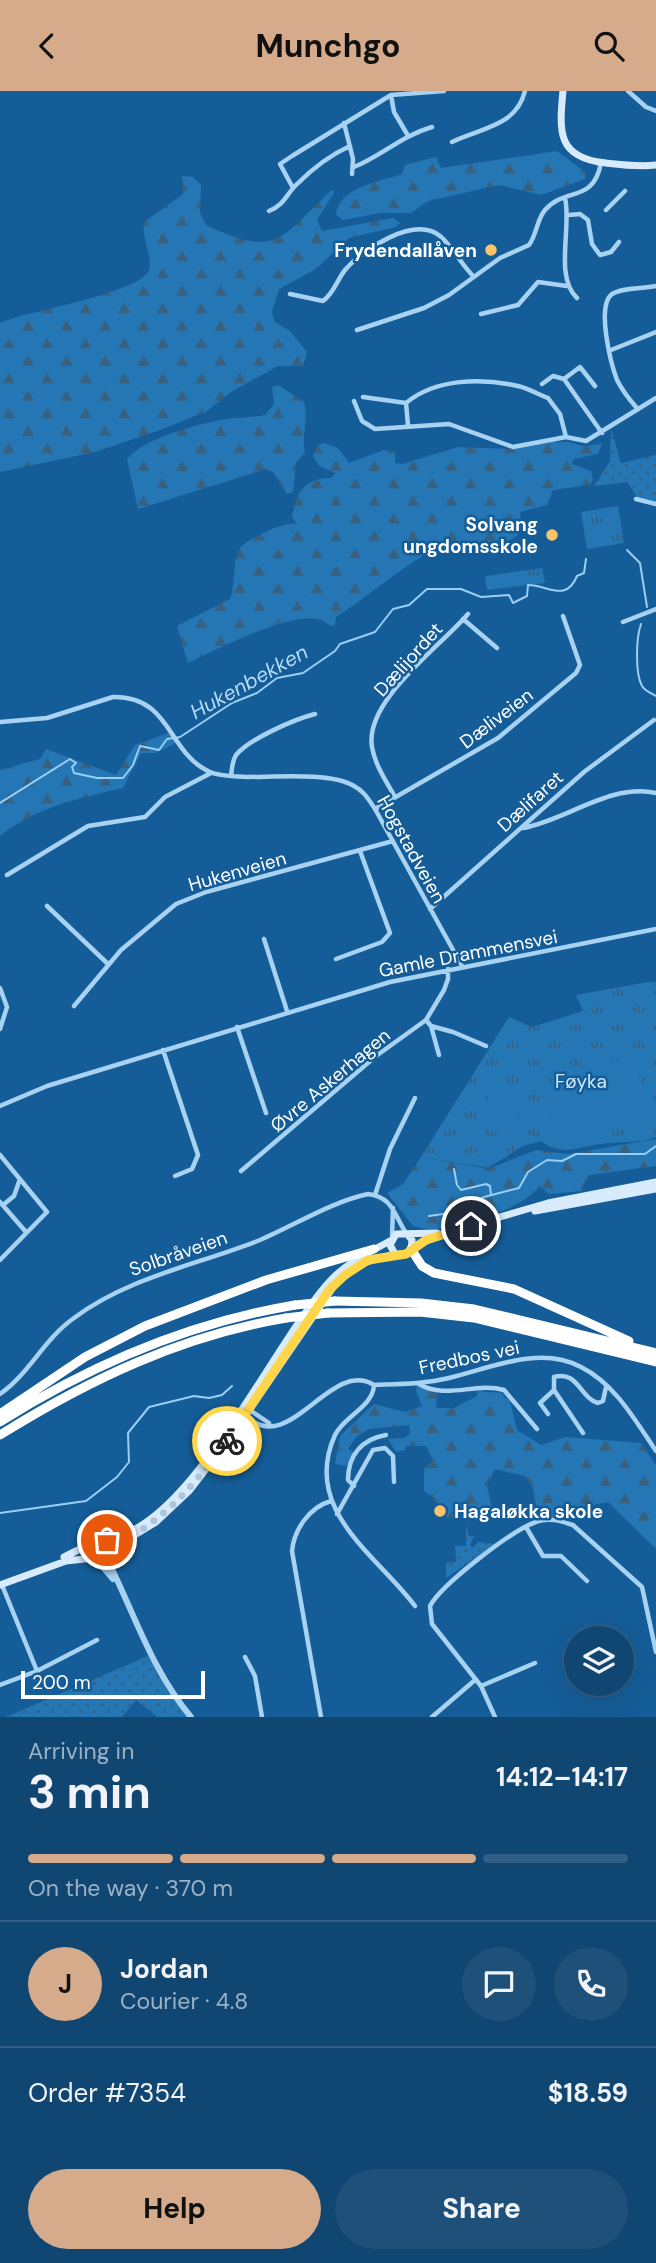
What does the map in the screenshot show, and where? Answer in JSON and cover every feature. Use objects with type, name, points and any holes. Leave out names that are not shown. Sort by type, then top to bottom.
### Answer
[{"type":"highway","points":[[0,1414],[85,1357],[145,1326],[266,1280],[374,1249]]},
{"type":"highway","points":[[413,1251],[422,1266],[434,1273],[514,1289],[656,1352]]},
{"type":"highway","points":[[0,1422],[68,1382],[137,1349],[220,1320],[295,1305],[335,1301],[421,1303],[474,1309],[656,1352]]},
{"type":"highway","points":[[0,1435],[80,1388],[140,1360],[223,1331],[286,1318],[328,1313],[420,1312],[474,1318],[656,1362]]},
{"type":"main road","points":[[563,91],[561,121],[564,142],[575,156],[601,163],[656,165]]},
{"type":"main road","points":[[1,1584],[71,1555],[93,1539],[131,1532],[169,1503],[245,1411],[322,1289],[342,1270],[374,1249],[407,1234],[448,1232],[566,1198],[656,1182]]},
{"type":"main road","points":[[517,1213],[656,1189]]},
{"type":"main road","points":[[1,1584],[66,1561],[94,1558],[143,1531],[178,1502],[329,1290],[360,1264],[413,1251],[448,1232]]},
{"type":"main road","points":[[407,1234],[413,1251]]},
{"type":"main road","points":[[391,1239],[395,1254]]},
{"type":"main road","points":[[104,1538],[109,1552]]},
{"type":"main road","points":[[88,1545],[88,1552],[94,1558]]},
{"type":"street","points":[[293,188],[281,164],[391,95],[410,91],[444,91]]},
{"type":"street","points":[[452,142],[507,119],[520,105],[526,91]]},
{"type":"street","points":[[628,91],[646,107],[656,111]]},
{"type":"street","points":[[391,95],[394,112],[407,134]]},
{"type":"street","points":[[344,124],[354,167],[352,174]]},
{"type":"street","points":[[354,167],[379,155],[407,134],[432,127]]},
{"type":"street","points":[[270,211],[283,204],[293,188],[326,159],[350,146]]},
{"type":"street","points":[[357,330],[424,308],[500,258],[529,244],[546,208],[592,186],[598,178],[601,163]]},
{"type":"street","points":[[606,210],[625,191]]},
{"type":"street","points":[[565,198],[569,215],[564,240],[567,286],[577,298]]},
{"type":"street","points":[[569,215],[580,214],[588,220],[592,244],[600,255],[611,252],[619,242]]},
{"type":"street","points":[[289,294],[323,301],[352,262],[377,243],[420,229],[442,237],[457,260],[474,277]]},
{"type":"street","points":[[481,314],[518,305],[538,282],[567,286]]},
{"type":"street","points":[[636,407],[617,379],[604,322],[607,300],[618,292],[656,286]]},
{"type":"street","points":[[611,350],[656,332]]},
{"type":"street","points":[[564,379],[580,367],[594,386]]},
{"type":"street","points":[[542,384],[553,376],[564,379],[602,433]]},
{"type":"street","points":[[363,397],[406,403],[423,391],[471,380],[520,386],[548,398],[560,414],[566,437]]},
{"type":"street","points":[[354,401],[367,426],[384,431],[408,425],[457,425],[513,447],[566,437],[586,441],[602,433],[636,407],[656,398]]},
{"type":"street","points":[[406,403],[408,425]]},
{"type":"street","points":[[636,499],[656,504]]},
{"type":"street","points":[[623,622],[656,609]]},
{"type":"street","name":"Dælijordet","points":[[395,797],[374,756],[371,732],[374,720],[392,693],[468,614]]},
{"type":"street","name":"Dæliveien","points":[[375,809],[498,738],[576,673],[580,665],[563,616]]},
{"type":"street","name":"Dælijordet","points":[[463,619],[497,648]]},
{"type":"street","points":[[0,722],[25,722],[113,697],[127,697],[149,705],[191,758],[211,773],[165,797],[138,820],[117,820],[88,826],[7,875]]},
{"type":"street","points":[[231,776],[232,762],[242,751],[282,727],[315,714]]},
{"type":"street","name":"Dælifaret","points":[[430,909],[584,772],[654,720]]},
{"type":"street","name":"Hogstadveien","points":[[211,773],[345,782],[366,795],[462,966]]},
{"type":"street","points":[[523,828],[540,825],[613,795],[656,793]]},
{"type":"street","name":"Hukenveien","points":[[74,1006],[108,964],[163,914],[188,899],[393,841]]},
{"type":"street","points":[[336,959],[382,941],[390,933],[360,851]]},
{"type":"street","points":[[47,906],[108,964]]},
{"type":"street","name":"Gamle Drammensvei","points":[[0,1106],[38,1089],[372,986],[656,929]]},
{"type":"street","points":[[264,939],[287,1011]]},
{"type":"street","name":"Øvre Askerhagen","points":[[241,1171],[376,1056],[426,1020],[449,979],[447,969]]},
{"type":"street","points":[[0,989],[7,1007],[0,1030]]},
{"type":"street","points":[[426,1020],[431,1026],[439,1055]]},
{"type":"street","points":[[431,1026],[486,1046]]},
{"type":"street","points":[[237,1027],[266,1113]]},
{"type":"street","points":[[163,1050],[198,1155],[192,1169],[175,1176]]},
{"type":"street","points":[[407,1234],[393,1207],[375,1195],[390,1149],[415,1098]]},
{"type":"street","points":[[0,1155],[47,1212],[0,1260]]},
{"type":"street","points":[[20,1179],[13,1196],[1,1203],[26,1232]]},
{"type":"street","name":"Solbråveien","points":[[0,1394],[13,1385],[58,1331],[109,1295],[146,1279],[261,1239],[358,1196],[375,1195]]},
{"type":"street","points":[[391,1239],[393,1207]]},
{"type":"street","name":"Fredbos vei","points":[[245,1411],[252,1422],[273,1425],[289,1421],[349,1381],[362,1380],[374,1385],[418,1383],[536,1357],[580,1366],[606,1386],[624,1403],[656,1451]]},
{"type":"street","points":[[583,1433],[554,1390],[554,1377],[568,1376],[592,1402],[603,1401],[606,1386]]},
{"type":"street","points":[[418,1383],[440,1391],[484,1387],[504,1390],[537,1429]]},
{"type":"street","points":[[374,1385],[371,1397],[348,1418],[335,1435],[330,1459],[331,1501],[337,1515],[415,1606]]},
{"type":"street","points":[[548,1414],[538,1400],[554,1390]]},
{"type":"street","points":[[355,1486],[348,1480],[348,1474],[356,1451],[364,1441],[386,1435]]},
{"type":"street","points":[[337,1515],[355,1486],[368,1457],[379,1447],[393,1456],[394,1482]]},
{"type":"street","points":[[321,1717],[292,1551],[294,1538],[304,1520],[319,1506],[331,1501]]},
{"type":"street","points":[[495,1717],[481,1686],[432,1624],[430,1606],[441,1590],[526,1527],[548,1519],[573,1525],[636,1580],[646,1596],[656,1651]]},
{"type":"street","points":[[526,1527],[543,1556],[561,1556],[587,1581]]},
{"type":"street","points":[[109,1552],[110,1565],[153,1662],[170,1692],[191,1717]]},
{"type":"street","points":[[94,1558],[125,1594]]},
{"type":"street","points":[[1,1584],[37,1671]]},
{"type":"street","points":[[0,1685],[37,1671],[97,1640]]},
{"type":"street","points":[[245,1657],[255,1675],[262,1717]]},
{"type":"street","points":[[481,1686],[535,1663]]},
{"type":"street","points":[[432,1717],[475,1681]]},
{"type":"green space","points":[[557,151],[585,172],[585,179],[541,195],[499,185],[428,201],[411,213],[380,213],[343,220],[336,215],[344,198],[352,192],[402,174],[405,165],[436,157],[441,168]]},
{"type":"green space","points":[[182,176],[193,177],[201,185],[200,212],[206,225],[250,241],[265,242],[289,231],[333,189],[334,193],[317,220],[322,231],[393,218],[400,223],[396,227],[349,238],[316,269],[279,289],[272,312],[275,322],[290,331],[307,352],[303,366],[278,366],[231,392],[207,411],[163,429],[95,452],[0,472],[0,323],[105,294],[141,278],[150,265],[144,222],[183,194]]},
{"type":"green space","points":[[278,385],[304,402],[305,408],[305,452],[296,463],[293,492],[287,494],[273,472],[266,469],[138,509],[127,459],[135,451],[159,438],[188,428],[232,418],[265,415],[274,404],[272,387]]},
{"type":"green space","points":[[611,429],[621,463],[656,455],[656,503],[637,497],[627,482],[594,486],[610,461]]},
{"type":"green space","points":[[551,442],[568,442],[583,446],[602,444],[598,454],[574,459],[572,464],[591,471],[593,480],[590,485],[553,490],[547,505],[520,512],[521,530],[515,537],[480,548],[423,556],[336,617],[335,625],[330,626],[319,619],[283,623],[238,639],[188,663],[177,626],[230,599],[235,561],[242,546],[275,528],[297,524],[292,517],[299,494],[308,484],[331,478],[335,473],[319,466],[313,456],[317,446],[324,443],[338,448],[349,463],[384,450],[395,452],[395,463],[402,464],[458,447],[513,449]]},
{"type":"green space","points":[[618,506],[624,543],[587,549],[581,512]]},
{"type":"green space","points":[[542,568],[545,583],[487,590],[485,576]]},
{"type":"green space","points":[[171,732],[178,742],[156,753],[141,753],[123,788],[43,811],[0,836],[0,770],[40,759],[46,749],[116,775],[135,745]]},
{"type":"green space","name":"Føyka","points":[[656,982],[656,1137],[569,1150],[555,1149],[541,1141],[523,1146],[488,1168],[421,1157],[509,1017],[532,1027],[583,1011],[576,995]]},
{"type":"green space","points":[[631,1055],[653,1114],[562,1149],[540,1089]]},
{"type":"green space","points":[[493,1085],[524,1095],[510,1137],[478,1127]]},
{"type":"green space","points":[[656,1139],[656,1166],[589,1175],[581,1191],[549,1194],[539,1186],[521,1202],[506,1210],[455,1227],[429,1229],[413,1226],[387,1193],[403,1184],[421,1157],[488,1169],[536,1150],[568,1154]]},
{"type":"green space","points":[[418,1383],[437,1394],[436,1408],[454,1408],[477,1396],[477,1391],[502,1393],[510,1401],[517,1430],[541,1445],[565,1437],[641,1443],[656,1465],[656,1549],[608,1502],[578,1508],[566,1518],[538,1517],[533,1488],[525,1476],[495,1469],[487,1486],[492,1508],[475,1509],[465,1517],[458,1510],[452,1518],[446,1517],[432,1497],[424,1491],[424,1469],[433,1460],[426,1446],[406,1446],[405,1450],[396,1452],[388,1439],[404,1438],[410,1434],[409,1425],[369,1429],[356,1437],[348,1449],[354,1452],[347,1466],[335,1464],[340,1436],[374,1404],[405,1412],[422,1406],[416,1391]]},
{"type":"green space","points":[[466,1524],[469,1536],[474,1536],[470,1545],[473,1548],[478,1542],[496,1544],[446,1578],[446,1563],[456,1562],[455,1546],[466,1546]]},
{"type":"green space","points":[[148,1656],[169,1693],[190,1717],[157,1717],[136,1700],[122,1717],[6,1717]]},
{"type":"waterway","name":"Hukenbekken","points":[[627,550],[640,563],[647,607]]},
{"type":"waterway","name":"Hukenbekken","points":[[0,803],[70,759],[76,763],[72,767],[74,773],[97,778],[123,778],[133,765],[140,746],[159,750],[167,739],[180,737],[232,703],[257,693],[277,678],[303,673],[335,651],[340,644],[375,632],[393,609],[409,605],[427,589],[461,589],[481,597],[509,595],[513,603],[527,596],[528,585],[556,591],[568,589],[577,576],[584,573],[586,559]]},
{"type":"waterway","name":"Hukenbekken","points":[[641,624],[637,646],[638,673],[643,688],[656,696]]},
{"type":"waterway","points":[[429,1216],[443,1214],[484,1197],[519,1188],[528,1172],[547,1160],[562,1161],[576,1154],[645,1154],[656,1146]]},
{"type":"waterway","points":[[454,1169],[457,1185],[461,1190],[486,1184],[490,1186],[491,1195]]},
{"type":"waterway","points":[[0,1513],[86,1501],[117,1477],[129,1462],[128,1433],[149,1407],[194,1396],[209,1398],[222,1395],[232,1386]]},
{"type":"way so far","points":[[107,1540],[110,1550],[156,1522],[189,1491],[227,1441]]},
{"type":"place","name":"Frydendallåven","points":[[491,250]]},
{"type":"place","name":"Solvang ungdomsskole","points":[[552,535]]},
{"type":"place","name":"Hagaløkka skole","points":[[440,1511]]},
{"type":"route","points":[[227,1441],[329,1290],[345,1275],[368,1260],[383,1255],[406,1254],[426,1240],[471,1226]]}]
